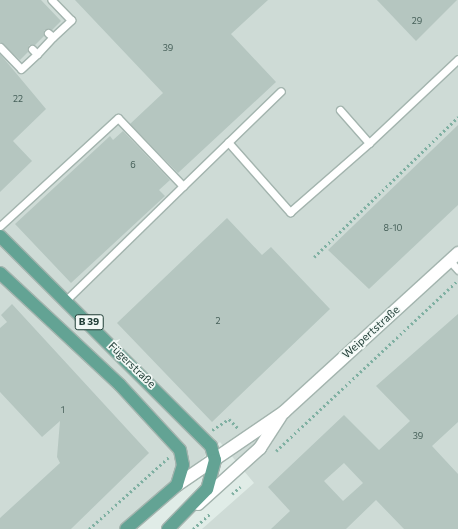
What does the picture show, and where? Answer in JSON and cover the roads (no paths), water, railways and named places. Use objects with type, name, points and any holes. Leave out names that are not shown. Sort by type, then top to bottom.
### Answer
[{"type":"main road","name":"Fügerstraße","points":[[0,236],[204,436],[215,460]]},
{"type":"main road","name":"Weipertstraße","points":[[126,529],[177,485],[284,412],[455,261]]},
{"type":"main road","name":"Fügerstraße","points":[[0,273],[170,436],[180,450],[184,466],[177,485]]},
{"type":"main road","name":"Weipertstraße","points":[[168,529],[260,448],[284,412]]},
{"type":"main road","points":[[190,509],[207,488],[215,460]]},
{"type":"lane","points":[[0,47],[21,69],[34,51],[51,35],[71,20],[52,0]]},
{"type":"lane","points":[[228,142],[290,212],[368,143],[458,59]]},
{"type":"lane","points":[[66,300],[281,91]]},
{"type":"lane","points":[[340,110],[368,143]]},
{"type":"lane","points":[[0,226],[118,118],[183,186]]}]
